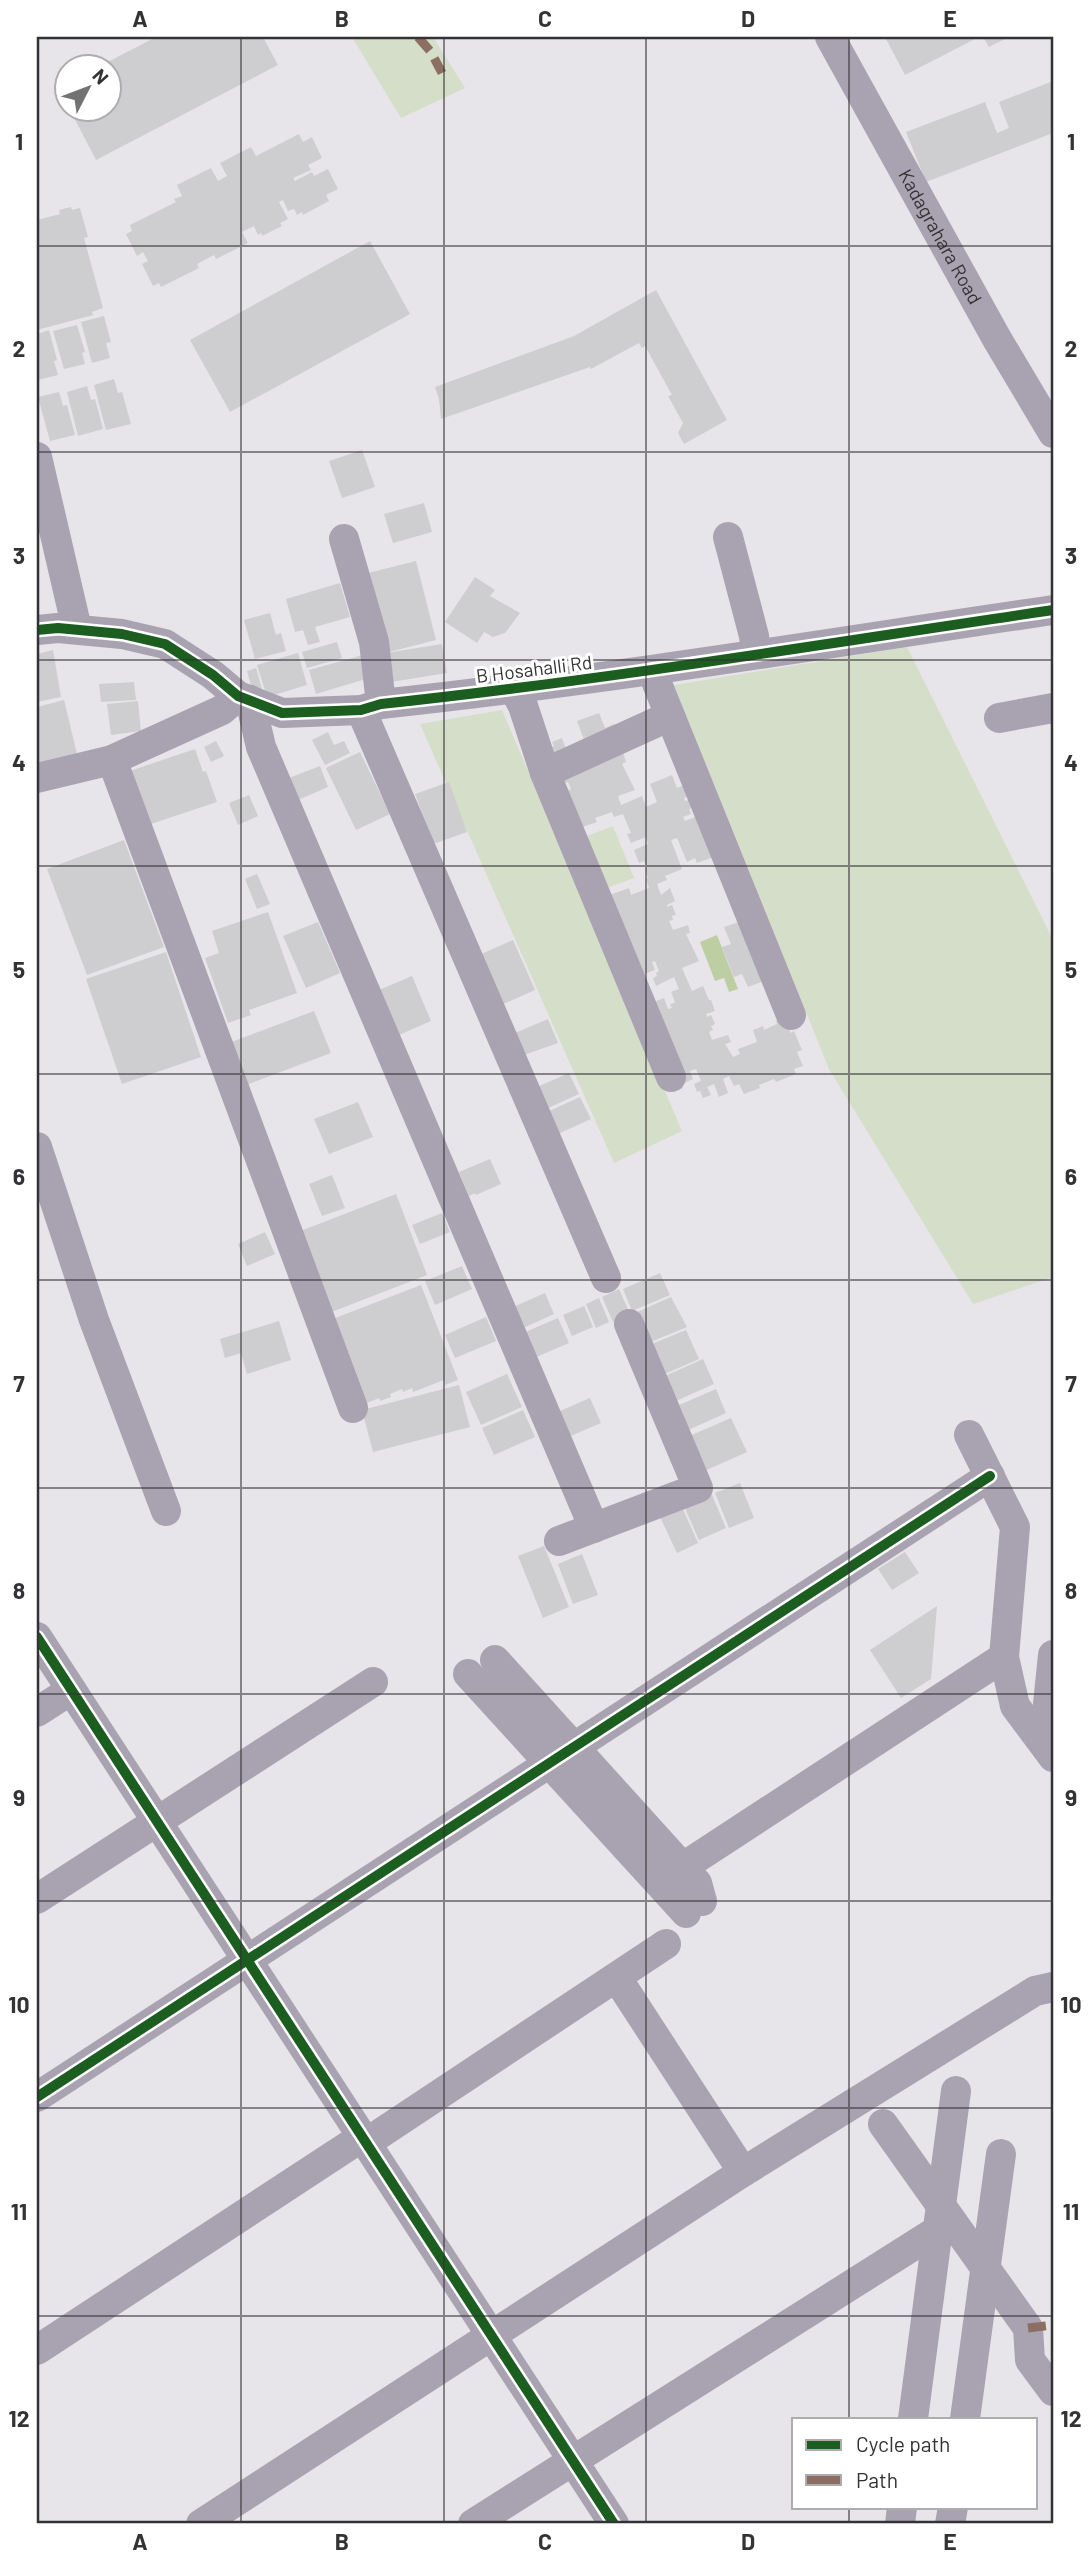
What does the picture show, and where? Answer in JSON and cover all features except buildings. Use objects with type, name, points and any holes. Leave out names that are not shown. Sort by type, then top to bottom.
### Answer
[{"type":"street","name":"Kadagrahara Road","points":[[830,37],[997,339],[1053,433]]},
{"type":"street","points":[[37,457],[77,629]]},
{"type":"street","points":[[728,537],[756,653]]},
{"type":"street","points":[[344,539],[374,642],[371,707],[606,1278]]},
{"type":"street","name":"B Hosahalli Rd","points":[[37,630],[77,629],[122,634],[165,644],[244,698],[282,713],[371,707],[514,690],[1053,610]]},
{"type":"street","points":[[652,671],[791,1015]]},
{"type":"street","points":[[514,690],[523,706],[545,773],[671,1077]]},
{"type":"street","points":[[37,778],[113,760],[244,698],[261,747],[594,1528]]},
{"type":"street","points":[[999,719],[1053,708]]},
{"type":"street","points":[[545,773],[670,716]]},
{"type":"street","points":[[113,760],[353,1408]]},
{"type":"street","points":[[37,1147],[94,1320],[166,1511]]},
{"type":"street","points":[[559,1541],[698,1488],[629,1324]]},
{"type":"street","points":[[969,1435],[1015,1527],[1004,1657],[1015,1706],[1049,1734]]},
{"type":"street","points":[[37,2096],[990,1476]]},
{"type":"street","points":[[37,1637],[614,2524]]},
{"type":"street","points":[[1049,1734],[1053,1655]]},
{"type":"street","points":[[683,1867],[1004,1657]]},
{"type":"street","points":[[468,1674],[561,1753],[683,1867],[697,1882],[694,1907],[561,1753],[495,1660]]},
{"type":"street","points":[[37,1899],[373,1682]]},
{"type":"street","points":[[37,1712],[71,1690]]},
{"type":"street","points":[[37,2350],[666,1944]]},
{"type":"street","points":[[201,2524],[744,2172],[1044,1989],[1053,1966]]},
{"type":"street","points":[[617,1978],[744,2172]]},
{"type":"street","points":[[913,2418],[956,2091]]},
{"type":"street","points":[[883,2124],[939,2218],[1041,2333],[1030,2360],[1053,2391]]},
{"type":"street","points":[[965,2418],[1001,2154]]},
{"type":"street","points":[[473,2524],[939,2218]]},
{"type":"shaded area","points":[[352,37],[433,37],[465,88],[401,118]]},
{"type":"shaded area","points":[[907,647],[1053,940],[1053,1277],[973,1304],[829,1069],[674,685]]},
{"type":"shaded area","points":[[502,710],[682,1131],[614,1163],[420,724]]},
{"type":"shaded area","points":[[613,826],[634,878],[599,891],[579,839]]},
{"type":"shaded area","points":[[717,935],[738,989],[729,992],[724,978],[715,981],[700,942]]},
{"type":"marked path","points":[[418,37],[431,52],[442,73]]},
{"type":"marked path","points":[[1028,2328],[1053,2325]]},
{"type":"cycle path","points":[[37,630],[58,628],[122,634],[165,644],[213,675],[238,696],[282,713],[361,710],[381,704],[633,672],[1053,610]]},
{"type":"cycle path","points":[[37,2097],[990,1476]]},
{"type":"cycle path","points":[[37,1637],[614,2524]]}]
